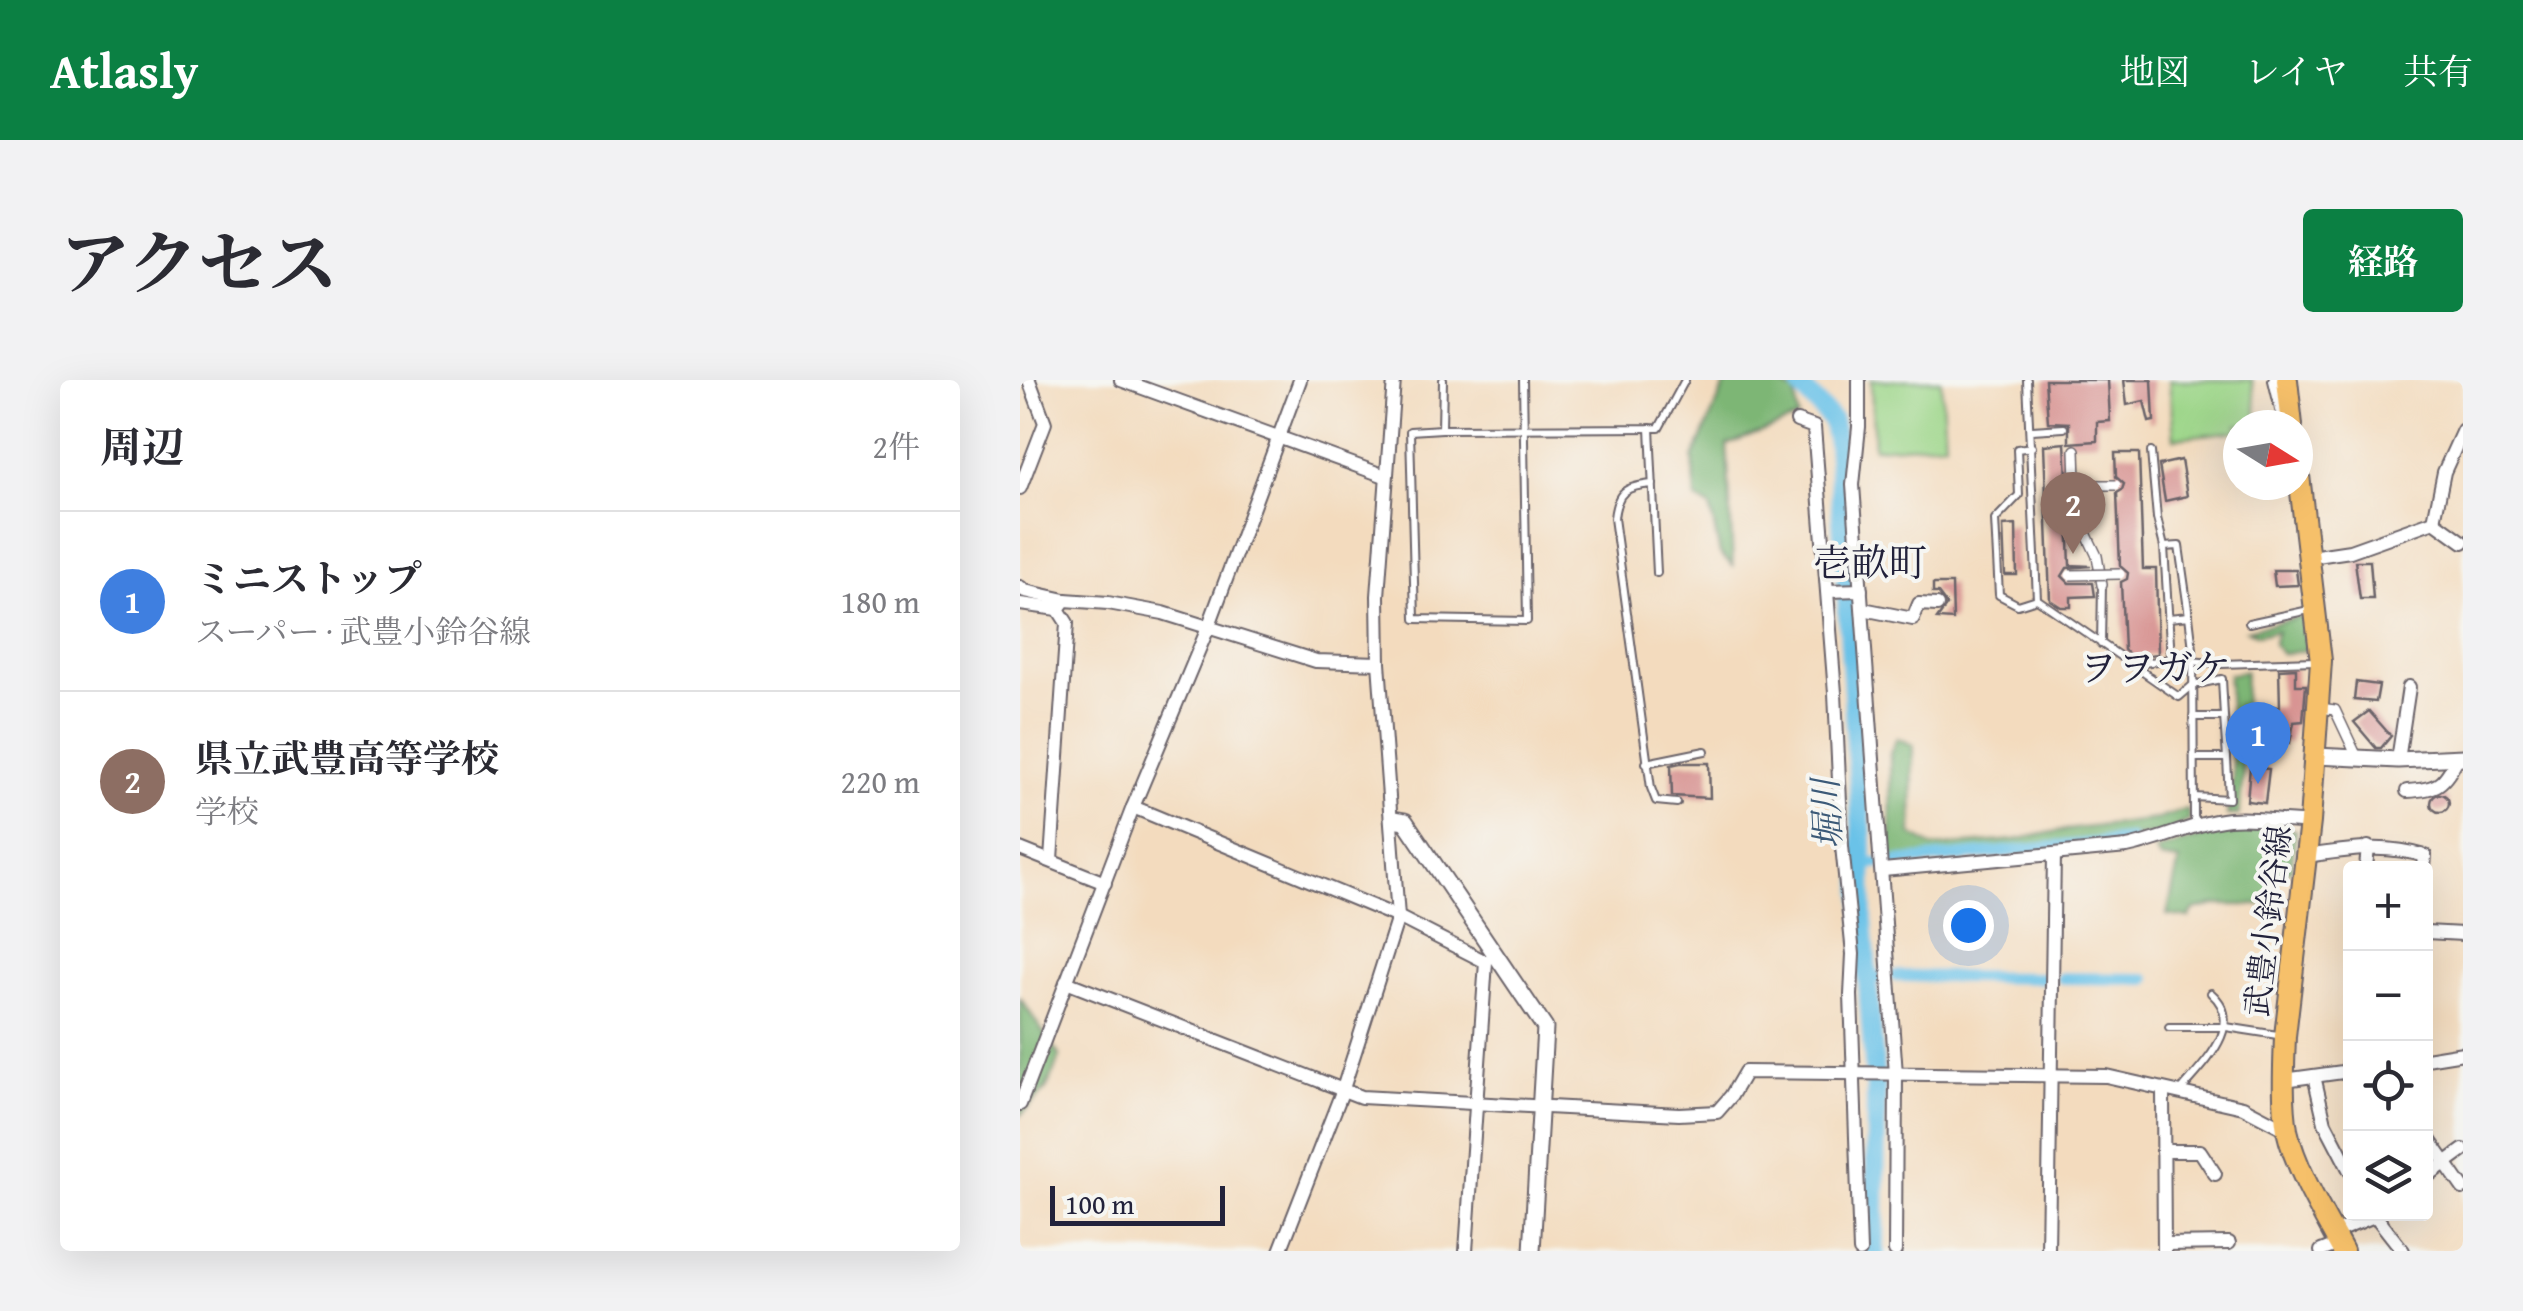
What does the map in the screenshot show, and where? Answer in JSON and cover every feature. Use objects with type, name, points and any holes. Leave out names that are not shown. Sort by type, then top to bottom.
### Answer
[{"type":"main road","points":[[2287,380],[2289,410]]},
{"type":"main road","name":"武豊小鈴谷線","points":[[2302,500],[2321,661],[2320,708],[2285,1036],[2284,1080],[2288,1130],[2334,1245]]},
{"type":"street","points":[[1020,488],[1044,422],[1029,380]]},
{"type":"street","points":[[1122,380],[1385,476]]},
{"type":"street","points":[[1020,1104],[1132,807],[1208,628],[1300,380]]},
{"type":"street","points":[[1280,1251],[1342,1092],[1398,918],[1379,663],[1378,596],[1394,380]]},
{"type":"street","points":[[1859,380],[1853,486],[1896,1074],[1895,1251]]},
{"type":"street","points":[[2275,380],[2285,410]]},
{"type":"street","points":[[1797,421],[1814,427],[1828,590],[1842,846],[1853,954],[1860,1251]]},
{"type":"street","points":[[2434,521],[2444,472],[2463,430]]},
{"type":"street","points":[[2075,450],[2077,514],[2097,556],[2102,585]]},
{"type":"street","points":[[2067,486],[2116,485]]},
{"type":"street","points":[[2434,521],[2463,542]]},
{"type":"street","points":[[2310,556],[2350,551],[2434,521]]},
{"type":"street","points":[[2070,575],[2120,574]]},
{"type":"street","points":[[1020,587],[1062,604]]},
{"type":"street","points":[[1828,590],[1862,590]]},
{"type":"street","points":[[1020,604],[1108,603],[1163,614],[1316,661],[1379,663]]},
{"type":"street","points":[[1050,860],[1067,623],[1062,604]]},
{"type":"street","points":[[1863,609],[1913,619],[1919,604],[1937,605]]},
{"type":"street","points":[[2398,760],[2410,687]]},
{"type":"street","points":[[2320,708],[2335,710],[2358,759]]},
{"type":"street","points":[[2316,756],[2398,760],[2460,757]]},
{"type":"street","points":[[2407,791],[2434,789],[2447,778],[2460,757]]},
{"type":"street","points":[[1132,807],[1398,918],[1486,962],[1466,1251]]},
{"type":"street","points":[[1883,870],[2127,847],[2164,840],[2197,824],[2234,818],[2310,822]]},
{"type":"street","points":[[1393,819],[1405,821],[1545,1028],[1532,1251]]},
{"type":"street","points":[[2367,861],[2368,847]]},
{"type":"street","points":[[2306,856],[2389,847],[2426,856],[2425,861]]},
{"type":"street","points":[[1020,849],[1105,883]]},
{"type":"street","points":[[2048,1251],[2054,854]]},
{"type":"street","points":[[2433,932],[2463,934]]},
{"type":"street","points":[[1066,982],[1361,1097],[1679,1114],[1716,1112],[1745,1072],[2106,1076],[2244,1107],[2288,1130]]},
{"type":"street","points":[[2433,1057],[2463,1053]]},
{"type":"street","points":[[2284,1080],[2343,1072]]},
{"type":"street","points":[[2314,1076],[2324,1123],[2343,1157]]},
{"type":"street","points":[[2163,1090],[2164,1248],[2229,1243]]},
{"type":"street","points":[[2433,1145],[2463,1188]]},
{"type":"street","points":[[2433,1172],[2463,1150]]},
{"type":"street","points":[[2163,1151],[2200,1151],[2215,1174]]},
{"type":"street","points":[[2334,1245],[2367,1221]]},
{"type":"street","points":[[2381,1221],[2403,1251]]},
{"type":"lane","points":[[1442,429],[1443,380]]},
{"type":"lane","points":[[1523,380],[1524,428],[1527,620],[1416,619],[1410,431],[1524,428],[1659,428],[1685,380]]},
{"type":"lane","points":[[2028,380],[2037,599]]},
{"type":"lane","points":[[1650,428],[1657,573]]},
{"type":"lane","points":[[2032,430],[2064,428]]},
{"type":"lane","points":[[2032,448],[2017,448],[2019,495],[1995,520],[1999,595],[2008,604],[2037,599]]},
{"type":"lane","points":[[2151,452],[2157,518],[2164,547],[2172,659]]},
{"type":"lane","points":[[1652,484],[1622,490],[1614,518],[1646,763],[1656,801],[1677,804]]},
{"type":"lane","points":[[2164,547],[2179,546],[2189,616],[2197,824]]},
{"type":"lane","points":[[2101,645],[2102,585]]},
{"type":"lane","points":[[2037,599],[2179,696],[2193,685],[2222,679],[2229,798],[2194,797]]},
{"type":"lane","points":[[2249,623],[2316,609]]},
{"type":"lane","points":[[2168,618],[2189,616]]},
{"type":"lane","points":[[2130,665],[2172,659],[2221,664],[2321,661]]},
{"type":"lane","points":[[2194,716],[2224,716]]},
{"type":"lane","points":[[1646,763],[1705,751]]},
{"type":"lane","points":[[2194,758],[2227,758]]},
{"type":"lane","points":[[2179,1094],[2224,1036],[2226,1027],[2219,1000],[2211,993]]},
{"type":"lane","points":[[2169,1027],[2226,1027],[2285,1036]]},
{"type":"green space","points":[[1727,380],[1775,380],[1795,393],[1798,418],[1727,445],[1733,566],[1720,554],[1710,507],[1696,499],[1693,459]]},
{"type":"green space","points":[[1871,380],[1941,380],[1945,443],[1874,448]]},
{"type":"green space","points":[[2169,380],[2252,380],[2256,410],[2223,410],[2223,433],[2174,438]]},
{"type":"green space","points":[[2302,616],[2307,650],[2282,654],[2273,644],[2277,631],[2258,635],[2247,630]]},
{"type":"green space","points":[[2245,671],[2244,705],[2237,706],[2243,775],[2239,815],[2227,815],[2233,777],[2228,675]]},
{"type":"green space","points":[[1897,738],[1913,745],[1912,834],[1933,847],[2015,840],[2158,819],[2187,809],[2190,820],[2163,834],[1910,860],[1891,858],[1890,753]]},
{"type":"green space","points":[[2248,824],[2296,830],[2291,870],[2280,873],[2261,905],[2215,905],[2194,910],[2189,918],[2167,915],[2179,861],[2160,858],[2155,850]]},
{"type":"green space","points":[[1020,998],[1060,1057],[1046,1089],[1020,1116]]},
{"type":"building","points":[[2045,380],[2108,380],[2110,421],[2097,422],[2097,441],[2069,443],[2069,423],[2048,422]]},
{"type":"building","points":[[2124,380],[2152,380],[2154,421],[2149,422],[2144,401],[2127,405]]},
{"type":"building","points":[[2065,443],[2067,477],[2059,486],[2067,493],[2070,565],[2091,566],[2067,568],[2062,576],[2069,583],[2093,583],[2095,596],[2071,597],[2071,607],[2061,607],[2050,600],[2044,445]]},
{"type":"building","points":[[2115,453],[2139,453],[2143,569],[2156,569],[2158,654],[2133,657],[2124,650],[2121,582],[2128,573],[2120,566],[2117,493],[2124,484],[2116,477]]},
{"type":"building","points":[[2181,460],[2187,496],[2165,501],[2159,465]]},
{"type":"building","points":[[2016,525],[2017,575],[2005,575],[2003,526]]},
{"type":"building","points":[[2355,561],[2370,561],[2373,599],[2360,599]]},
{"type":"building","points":[[2273,570],[2296,570],[2298,585],[2275,586]]},
{"type":"building","points":[[1933,584],[1952,584],[1953,620],[1937,619],[1947,605],[1938,593],[1933,593]]},
{"type":"building","points":[[2296,668],[2296,685],[2306,685],[2303,721],[2294,722],[2290,743],[2265,741],[2271,706],[2280,707],[2279,669]]},
{"type":"building","points":[[2356,682],[2379,685],[2376,702],[2354,700]]},
{"type":"building","points":[[2369,711],[2391,736],[2381,748],[2376,748],[2354,722]]},
{"type":"building","points":[[1709,763],[1710,798],[1672,796],[1671,765]]},
{"type":"building","points":[[2250,767],[2269,769],[2265,803],[2247,801]]},
{"type":"building","points":[[2440,794],[2449,803],[2440,812],[2431,803]]},
{"type":"waterway","name":"堀川","points":[[1801,387],[1832,420],[1837,443],[1876,1092],[1875,1251]]},
{"type":"waterway","points":[[1896,862],[2130,840]]},
{"type":"waterway","points":[[1863,863],[1877,863]]},
{"type":"waterway","points":[[1896,976],[2044,978]]},
{"type":"waterway","points":[[1869,979],[1881,977]]},
{"type":"waterway","points":[[2062,978],[2146,979]]},
{"type":"place","name":"県立武豊高等学校","points":[[2073,554]]},
{"type":"place","name":"ミニストップ","points":[[2258,784]]},
{"type":"district","name":"壱畝町","points":[[1870,563]]},
{"type":"district","name":"ヲヲガケ","points":[[2155,668]]}]
